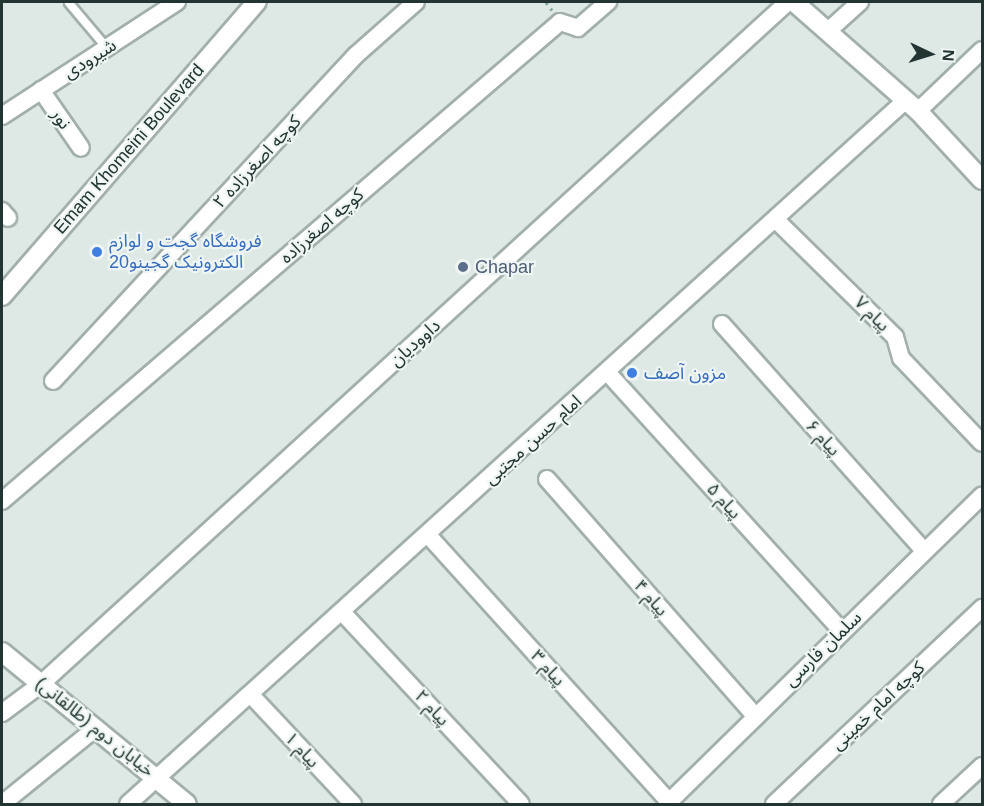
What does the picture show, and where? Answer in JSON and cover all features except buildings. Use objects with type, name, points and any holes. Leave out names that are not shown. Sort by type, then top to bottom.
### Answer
[{"type":"street","name":"Emam Khomeini Boulevard","points":[[2,296],[257,2]]},
{"type":"street","name":"کوچه اصغرزاده ۲","points":[[53,381],[356,55],[416,2]]},
{"type":"street","name":"کوچه اصغرزاده","points":[[2,501],[560,21],[578,28],[608,2]]},
{"type":"street","name":"داوودیان","points":[[2,713],[41,684],[788,2]]},
{"type":"street","points":[[794,2],[912,106],[982,180]]},
{"type":"street","points":[[828,31],[860,2]]},
{"type":"street","name":"شیرودی","points":[[2,116],[107,48],[168,4]]},
{"type":"street","name":"امام حسن مجتبی","points":[[128,804],[159,779],[776,219],[982,51]]},
{"type":"street","name":"نور","points":[[41,90],[81,148]]},
{"type":"street","name":"پیام ۷","points":[[776,219],[895,336],[901,358],[982,443]]},
{"type":"street","name":"پیام ۶","points":[[722,324],[924,551]]},
{"type":"street","name":"پیام ۵","points":[[607,372],[842,631]]},
{"type":"street","name":"پیام ۴","points":[[547,479],[755,716]]},
{"type":"street","name":"سلمان فارسی","points":[[668,803],[982,496]]},
{"type":"street","name":"پیام ۳","points":[[428,535],[668,803]]},
{"type":"street","name":"کوچه امام خمینی","points":[[774,804],[982,608]]},
{"type":"street","name":"پیام ۲","points":[[342,612],[521,804]]},
{"type":"street","name":"خیابان دوم (طالقانی)","points":[[2,652],[187,804]]},
{"type":"street","name":"پیام ۱","points":[[251,695],[354,804]]},
{"type":"street","points":[[2,804],[96,728]]},
{"type":"street","points":[[941,804],[982,766]]},
{"type":"lane","points":[[69,3],[107,48]]},
{"type":"place","name":"فروشگاه گجت و لوازم الکترونیک گجینو20","points":[[97,252]]},
{"type":"place","name":"Chapar","points":[[463,267]]},
{"type":"place","name":"مزون آصف","points":[[632,373]]}]
